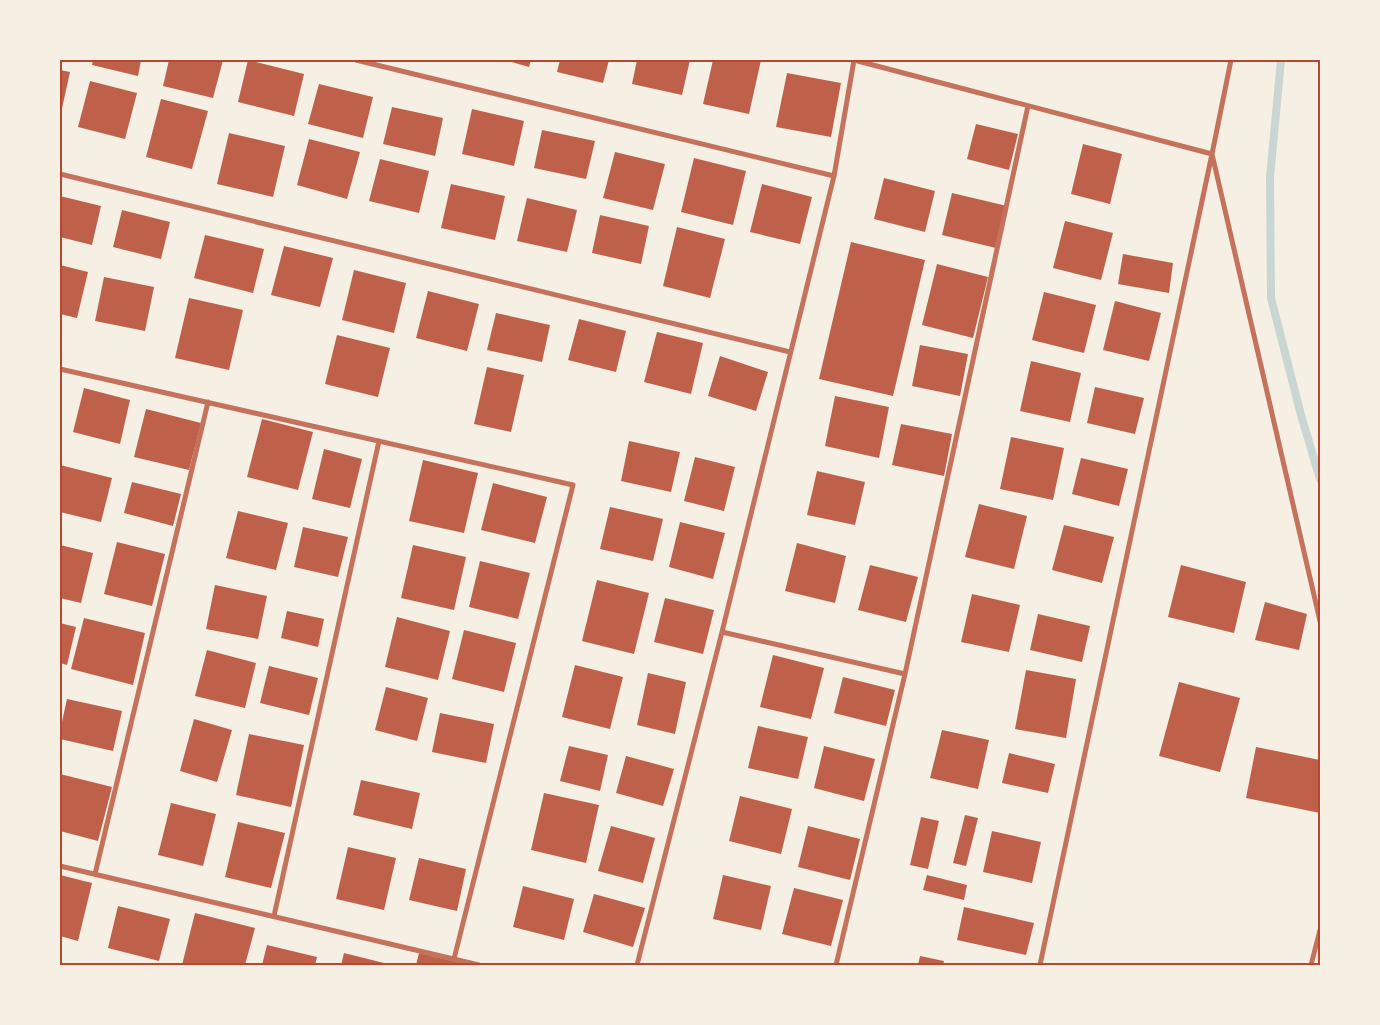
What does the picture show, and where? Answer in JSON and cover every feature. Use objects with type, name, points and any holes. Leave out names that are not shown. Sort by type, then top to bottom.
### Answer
[{"type":"street","points":[[356,60],[834,176]]},
{"type":"street","points":[[637,965],[722,632],[834,176],[854,60],[1212,154]]},
{"type":"street","points":[[1040,965],[1232,60]]},
{"type":"street","points":[[836,965],[905,674],[1028,106]]},
{"type":"street","points":[[1212,154],[1320,620]]},
{"type":"street","points":[[60,174],[790,352]]},
{"type":"street","points":[[60,369],[573,485],[454,959]]},
{"type":"street","points":[[95,874],[208,402]]},
{"type":"street","points":[[274,916],[380,441]]},
{"type":"street","points":[[722,632],[905,674]]},
{"type":"street","points":[[60,866],[479,965]]},
{"type":"street","points":[[1311,965],[1320,930]]},
{"type":"building","points":[[93,60],[141,60],[138,76],[92,65]]},
{"type":"building","points":[[169,60],[223,60],[213,98],[163,86]]},
{"type":"building","points":[[248,60],[304,74],[294,116],[238,102]]},
{"type":"building","points":[[504,60],[531,60],[529,67]]},
{"type":"building","points":[[560,60],[609,60],[603,83],[557,72]]},
{"type":"building","points":[[637,60],[690,60],[682,95],[632,84]]},
{"type":"building","points":[[713,60],[761,60],[749,114],[703,104]]},
{"type":"building","points":[[60,70],[70,72],[61,113],[60,113]]},
{"type":"building","points":[[787,73],[841,83],[831,137],[776,127]]},
{"type":"building","points":[[90,81],[137,93],[125,139],[78,127]]},
{"type":"building","points":[[319,84],[373,97],[363,138],[308,124]]},
{"type":"building","points":[[161,99],[208,111],[192,169],[146,157]]},
{"type":"building","points":[[392,107],[443,118],[435,156],[383,144]]},
{"type":"building","points":[[472,109],[524,121],[514,166],[462,154]]},
{"type":"building","points":[[976,124],[1018,134],[1009,170],[967,159]]},
{"type":"building","points":[[542,130],[595,141],[586,179],[534,168]]},
{"type":"building","points":[[229,133],[285,146],[273,197],[217,184]]},
{"type":"building","points":[[309,139],[360,152],[347,199],[297,185]]},
{"type":"building","points":[[1083,144],[1122,154],[1110,204],[1071,194]]},
{"type":"building","points":[[615,152],[665,164],[653,210],[603,198]]},
{"type":"building","points":[[694,158],[746,171],[733,225],[681,212]]},
{"type":"building","points":[[380,159],[429,171],[419,213],[369,201]]},
{"type":"building","points":[[884,178],[935,191],[925,232],[874,219]]},
{"type":"building","points":[[451,184],[505,196],[495,240],[441,228]]},
{"type":"building","points":[[762,184],[812,197],[800,244],[750,232]]},
{"type":"building","points":[[952,193],[1007,206],[996,248],[942,235]]},
{"type":"building","points":[[60,196],[101,206],[92,245],[60,237]]},
{"type":"building","points":[[527,198],[577,210],[567,252],[517,241]]},
{"type":"building","points":[[122,210],[170,222],[161,259],[113,247]]},
{"type":"building","points":[[600,215],[649,226],[641,264],[592,253]]},
{"type":"building","points":[[1065,221],[1113,233],[1101,280],[1053,268]]},
{"type":"building","points":[[677,227],[725,239],[710,298],[663,286]]},
{"type":"building","points":[[205,235],[264,249],[253,293],[194,278]]},
{"type":"building","points":[[851,242],[925,260],[893,396],[819,379]]},
{"type":"building","points":[[284,246],[333,258],[320,307],[271,295]]},
{"type":"building","points":[[1123,254],[1173,263],[1169,293],[1118,284]]},
{"type":"building","points":[[937,264],[988,277],[973,338],[922,325]]},
{"type":"building","points":[[60,265],[88,272],[77,318],[60,314]]},
{"type":"building","points":[[354,270],[406,283],[394,333],[342,320]]},
{"type":"building","points":[[104,277],[154,287],[145,331],[95,321]]},
{"type":"building","points":[[428,291],[479,304],[467,351],[416,338]]},
{"type":"building","points":[[1044,292],[1096,305],[1084,353],[1032,340]]},
{"type":"building","points":[[189,298],[243,310],[229,370],[175,358]]},
{"type":"building","points":[[1115,301],[1161,313],[1149,361],[1103,350]]},
{"type":"building","points":[[496,313],[550,325],[542,362],[487,350]]},
{"type":"building","points":[[579,319],[626,331],[616,372],[568,360]]},
{"type":"building","points":[[657,332],[703,343],[691,394],[644,382]]},
{"type":"building","points":[[337,335],[390,348],[378,397],[325,384]]},
{"type":"building","points":[[920,345],[968,354],[960,396],[912,386]]},
{"type":"building","points":[[720,356],[768,372],[756,411],[708,396]]},
{"type":"building","points":[[1031,361],[1081,373],[1070,422],[1020,411]]},
{"type":"building","points":[[487,367],[524,375],[511,432],[474,424]]},
{"type":"building","points":[[1095,387],[1144,398],[1135,434],[1087,423]]},
{"type":"building","points":[[84,388],[130,400],[120,444],[73,432]]},
{"type":"building","points":[[835,396],[889,407],[879,458],[825,446]]},
{"type":"building","points":[[146,409],[201,423],[189,470],[134,457]]},
{"type":"building","points":[[262,419],[313,432],[298,490],[247,477]]},
{"type":"building","points":[[901,424],[952,434],[944,476],[892,465]]},
{"type":"building","points":[[1011,437],[1064,448],[1053,500],[1000,489]]},
{"type":"building","points":[[629,441],[680,452],[671,492],[621,481]]},
{"type":"building","points":[[324,449],[362,459],[350,508],[312,499]]},
{"type":"building","points":[[695,457],[735,467],[724,511],[684,501]]},
{"type":"building","points":[[1081,458],[1128,469],[1119,506],[1072,494]]},
{"type":"building","points":[[423,460],[478,473],[464,533],[409,521]]},
{"type":"building","points":[[60,465],[112,478],[101,522],[60,512]]},
{"type":"building","points":[[817,471],[865,482],[855,525],[807,515]]},
{"type":"building","points":[[132,482],[181,494],[173,526],[124,513]]},
{"type":"building","points":[[493,483],[547,497],[535,543],[481,530]]},
{"type":"building","points":[[979,504],[1027,516],[1014,569],[965,557]]},
{"type":"building","points":[[610,507],[663,519],[653,561],[600,549]]},
{"type":"building","points":[[238,511],[288,523],[276,570],[226,558]]},
{"type":"building","points":[[680,522],[725,533],[713,579],[669,567]]},
{"type":"building","points":[[1064,525],[1114,537],[1102,583],[1052,570]]},
{"type":"building","points":[[303,527],[348,537],[338,577],[294,567]]},
{"type":"building","points":[[117,542],[165,554],[152,606],[104,594]]},
{"type":"building","points":[[797,543],[846,556],[835,603],[785,591]]},
{"type":"building","points":[[60,545],[93,553],[81,603],[60,598]]},
{"type":"building","points":[[413,545],[466,557],[454,610],[401,598]]},
{"type":"building","points":[[480,561],[530,573],[518,619],[469,607]]},
{"type":"building","points":[[870,565],[918,577],[906,622],[858,610]]},
{"type":"building","points":[[1181,565],[1246,582],[1234,633],[1168,617]]},
{"type":"building","points":[[597,580],[649,593],[634,654],[582,641]]},
{"type":"building","points":[[215,585],[267,596],[258,639],[206,629]]},
{"type":"building","points":[[972,594],[1020,605],[1009,652],[961,642]]},
{"type":"building","points":[[665,598],[714,610],[703,654],[654,642]]},
{"type":"building","points":[[1265,602],[1307,614],[1299,650],[1255,640]]},
{"type":"building","points":[[287,611],[324,619],[318,647],[281,638]]},
{"type":"building","points":[[1038,614],[1090,626],[1082,662],[1030,650]]},
{"type":"building","points":[[397,617],[450,631],[438,680],[385,667]]},
{"type":"building","points":[[84,618],[145,633],[133,685],[71,669]]},
{"type":"building","points":[[60,623],[76,627],[67,665],[60,663]]},
{"type":"building","points":[[464,630],[516,643],[504,692],[452,679]]},
{"type":"building","points":[[207,650],[256,663],[245,708],[195,696]]},
{"type":"building","points":[[773,655],[824,668],[811,719],[760,707]]},
{"type":"building","points":[[575,665],[623,677],[610,729],[562,717]]},
{"type":"building","points":[[269,666],[318,678],[309,715],[260,703]]},
{"type":"building","points":[[1026,670],[1076,679],[1066,738],[1015,729]]},
{"type":"building","points":[[648,673],[686,682],[675,734],[637,725]]},
{"type":"building","points":[[843,677],[895,690],[886,726],[834,713]]},
{"type":"building","points":[[1179,682],[1240,698],[1220,772],[1159,756]]},
{"type":"building","points":[[386,687],[428,698],[417,741],[375,730]]},
{"type":"building","points":[[67,699],[122,711],[113,751],[60,739]]},
{"type":"building","points":[[440,713],[494,724],[486,763],[432,752]]},
{"type":"building","points":[[194,719],[232,730],[217,782],[180,771]]},
{"type":"building","points":[[758,726],[808,737],[798,779],[748,768]]},
{"type":"building","points":[[942,730],[989,740],[978,789],[930,778]]},
{"type":"building","points":[[249,734],[304,745],[291,807],[236,795]]},
{"type":"building","points":[[569,746],[608,755],[600,791],[560,781]]},
{"type":"building","points":[[824,746],[875,759],[864,801],[814,788]]},
{"type":"building","points":[[1256,747],[1320,760],[1320,813],[1246,798]]},
{"type":"building","points":[[1009,753],[1055,764],[1048,793],[1002,783]]},
{"type":"building","points":[[626,756],[674,769],[663,806],[616,793]]},
{"type":"building","points":[[60,774],[112,787],[98,841],[60,831]]},
{"type":"building","points":[[361,780],[420,793],[412,829],[353,815]]},
{"type":"building","points":[[544,793],[599,805],[586,863],[531,850]]},
{"type":"building","points":[[740,796],[792,809],[781,854],[729,841]]},
{"type":"building","points":[[171,803],[216,814],[203,866],[158,855]]},
{"type":"building","points":[[965,815],[978,818],[966,866],[953,863]]},
{"type":"building","points":[[921,817],[939,821],[928,869],[910,865]]},
{"type":"building","points":[[238,822],[285,833],[271,888],[225,877]]},
{"type":"building","points":[[611,826],[655,838],[643,883],[598,871]]},
{"type":"building","points":[[808,826],[860,839],[850,880],[798,867]]},
{"type":"building","points":[[992,831],[1041,842],[1032,883],[983,872]]},
{"type":"building","points":[[348,847],[396,858],[384,910],[336,899]]},
{"type":"building","points":[[419,858],[466,869],[457,911],[409,900]]},
{"type":"building","points":[[60,875],[92,883],[78,941],[60,936]]},
{"type":"building","points":[[723,875],[771,886],[761,930],[713,919]]},
{"type":"building","points":[[927,875],[967,885],[964,900],[923,890]]},
{"type":"building","points":[[523,886],[574,899],[564,940],[513,927]]},
{"type":"building","points":[[794,888],[843,900],[831,946],[782,934]]},
{"type":"building","points":[[594,894],[645,908],[633,947],[583,932]]},
{"type":"building","points":[[118,906],[170,919],[159,961],[108,948]]},
{"type":"building","points":[[964,907],[1034,923],[1026,955],[957,940]]},
{"type":"building","points":[[195,913],[255,928],[245,965],[182,965]]},
{"type":"building","points":[[267,945],[317,957],[315,965],[262,965]]},
{"type":"building","points":[[344,953],[388,964],[388,965],[341,965]]},
{"type":"building","points":[[419,953],[465,964],[416,965]]},
{"type":"building","points":[[920,956],[944,961],[943,965],[918,965]]},
{"type":"waterway","points":[[1281,60],[1270,177],[1271,298],[1301,415],[1320,479]]}]
